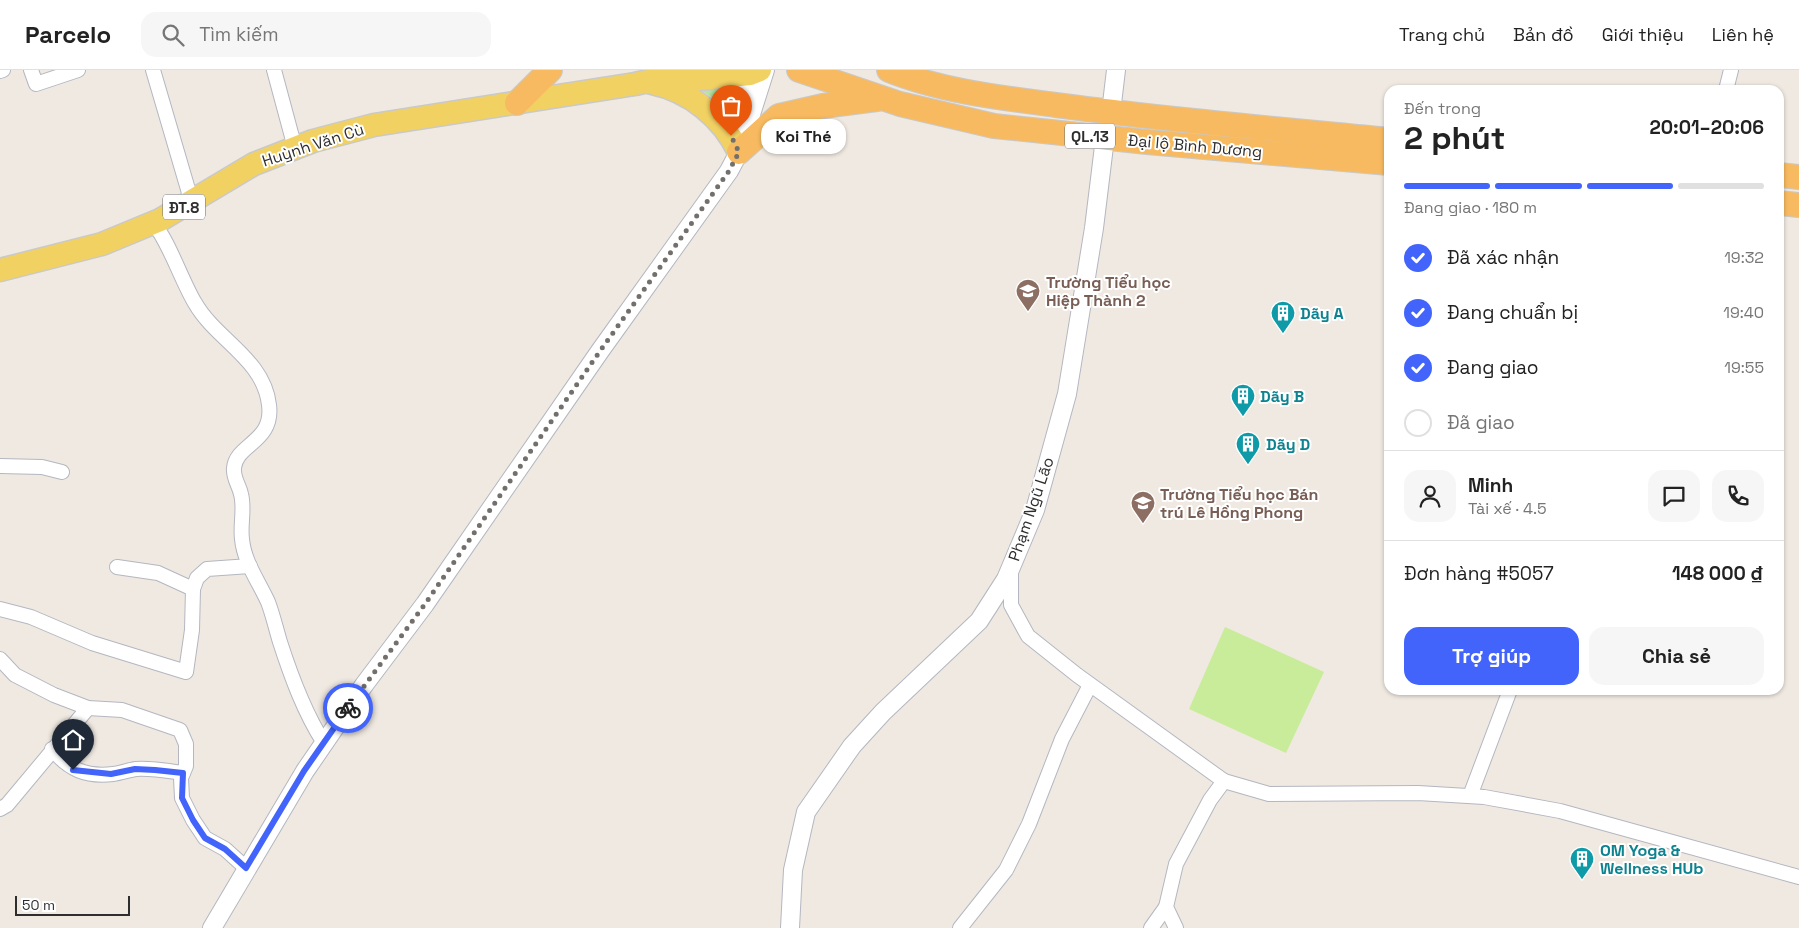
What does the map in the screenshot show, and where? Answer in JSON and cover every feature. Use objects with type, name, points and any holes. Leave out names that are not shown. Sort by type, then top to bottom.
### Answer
[{"type":"highway","points":[[517,102],[550,70]]},
{"type":"highway","name":"Đại lộ Bình Dương","points":[[799,70],[884,98],[994,126],[1105,138],[1384,162]]},
{"type":"highway","name":"Đại lộ Bình Dương","points":[[897,72],[995,97],[1111,112],[1384,139]]},
{"type":"highway","points":[[739,152],[778,116],[823,106],[884,98]]},
{"type":"highway","points":[[1784,176],[1799,177]]},
{"type":"highway","points":[[1784,204],[1799,205]]},
{"type":"main road","points":[[646,82],[697,70]]},
{"type":"main road","points":[[646,82],[698,80],[754,71]]},
{"type":"main road","name":"Huỳnh Văn Cù","points":[[0,270],[102,244],[153,223],[192,203],[254,164],[295,148],[374,125],[646,82]]},
{"type":"main road","points":[[646,82],[683,93],[719,120],[731,136],[739,152]]},
{"type":"street","points":[[32,70],[36,84],[78,70]]},
{"type":"street","points":[[152,70],[192,203]]},
{"type":"street","points":[[274,70],[295,148]]},
{"type":"street","points":[[1111,112],[1116,70]]},
{"type":"street","points":[[1727,85],[1731,70]]},
{"type":"street","points":[[212,928],[246,868],[324,743],[425,604],[600,351],[729,171],[739,152],[754,71]]},
{"type":"street","name":"Phạm Ngũ Lão","points":[[790,928],[793,870],[806,812],[852,746],[883,712],[979,621],[1006,579],[1035,510],[1067,394],[1094,228],[1105,138]]},
{"type":"street","points":[[153,223],[196,305],[228,342],[254,367],[263,382],[269,405],[269,419],[265,431],[238,457],[234,466],[234,473],[241,495],[242,540],[250,566],[268,603],[297,689],[314,728],[324,743]]},
{"type":"street","points":[[0,466],[42,467],[62,472]]},
{"type":"street","points":[[117,566],[158,573],[193,589]]},
{"type":"street","points":[[0,609],[31,616],[92,643],[186,672],[192,630],[193,589],[197,578],[208,569],[250,566]]},
{"type":"street","points":[[1012,567],[1011,605],[1028,636],[1090,684],[1224,781],[1269,794],[1418,793],[1470,796],[1560,812],[1799,877]]},
{"type":"street","points":[[0,659],[15,675],[54,696],[88,708],[122,710],[180,730],[186,744],[186,766],[183,773],[182,798],[205,838],[225,849],[246,868]]},
{"type":"street","points":[[960,928],[1006,870],[1029,824],[1062,739],[1090,684]]},
{"type":"street","points":[[1470,796],[1508,695]]},
{"type":"street","points":[[0,809],[7,805],[88,708]]},
{"type":"street","points":[[52,749],[73,770],[111,774],[135,769],[183,773]]},
{"type":"street","points":[[1151,928],[1166,907],[1176,864],[1210,800],[1224,781]]},
{"type":"street","points":[[1166,907],[1176,928]]},
{"type":"green space","points":[[715,88],[728,96],[732,111],[701,90]]},
{"type":"green space","points":[[1225,627],[1324,672],[1286,753],[1189,709]]},
{"type":"way so far","points":[[348,708],[425,604],[600,351],[642,295],[729,171],[739,152],[731,136]]},
{"type":"place","name":"Koi Thé","points":[[731,136]]},
{"type":"place","name":"Trường Tiểu học Hiệp Thành 2","points":[[1028,312]]},
{"type":"place","name":"Dãy A","points":[[1283,334]]},
{"type":"place","name":"Dãy B","points":[[1243,417]]},
{"type":"place","name":"Dãy D","points":[[1248,465]]},
{"type":"place","name":"Trường Tiểu học Bán trú Lê Hồng Phong","points":[[1143,524]]},
{"type":"place","name":"OM Yoga & Wellness HUb","points":[[1582,880]]},
{"type":"route","points":[[73,770],[111,774],[135,769],[183,773],[181,778],[182,798],[193,820],[205,838],[225,849],[246,868],[304,771],[348,708]]}]
